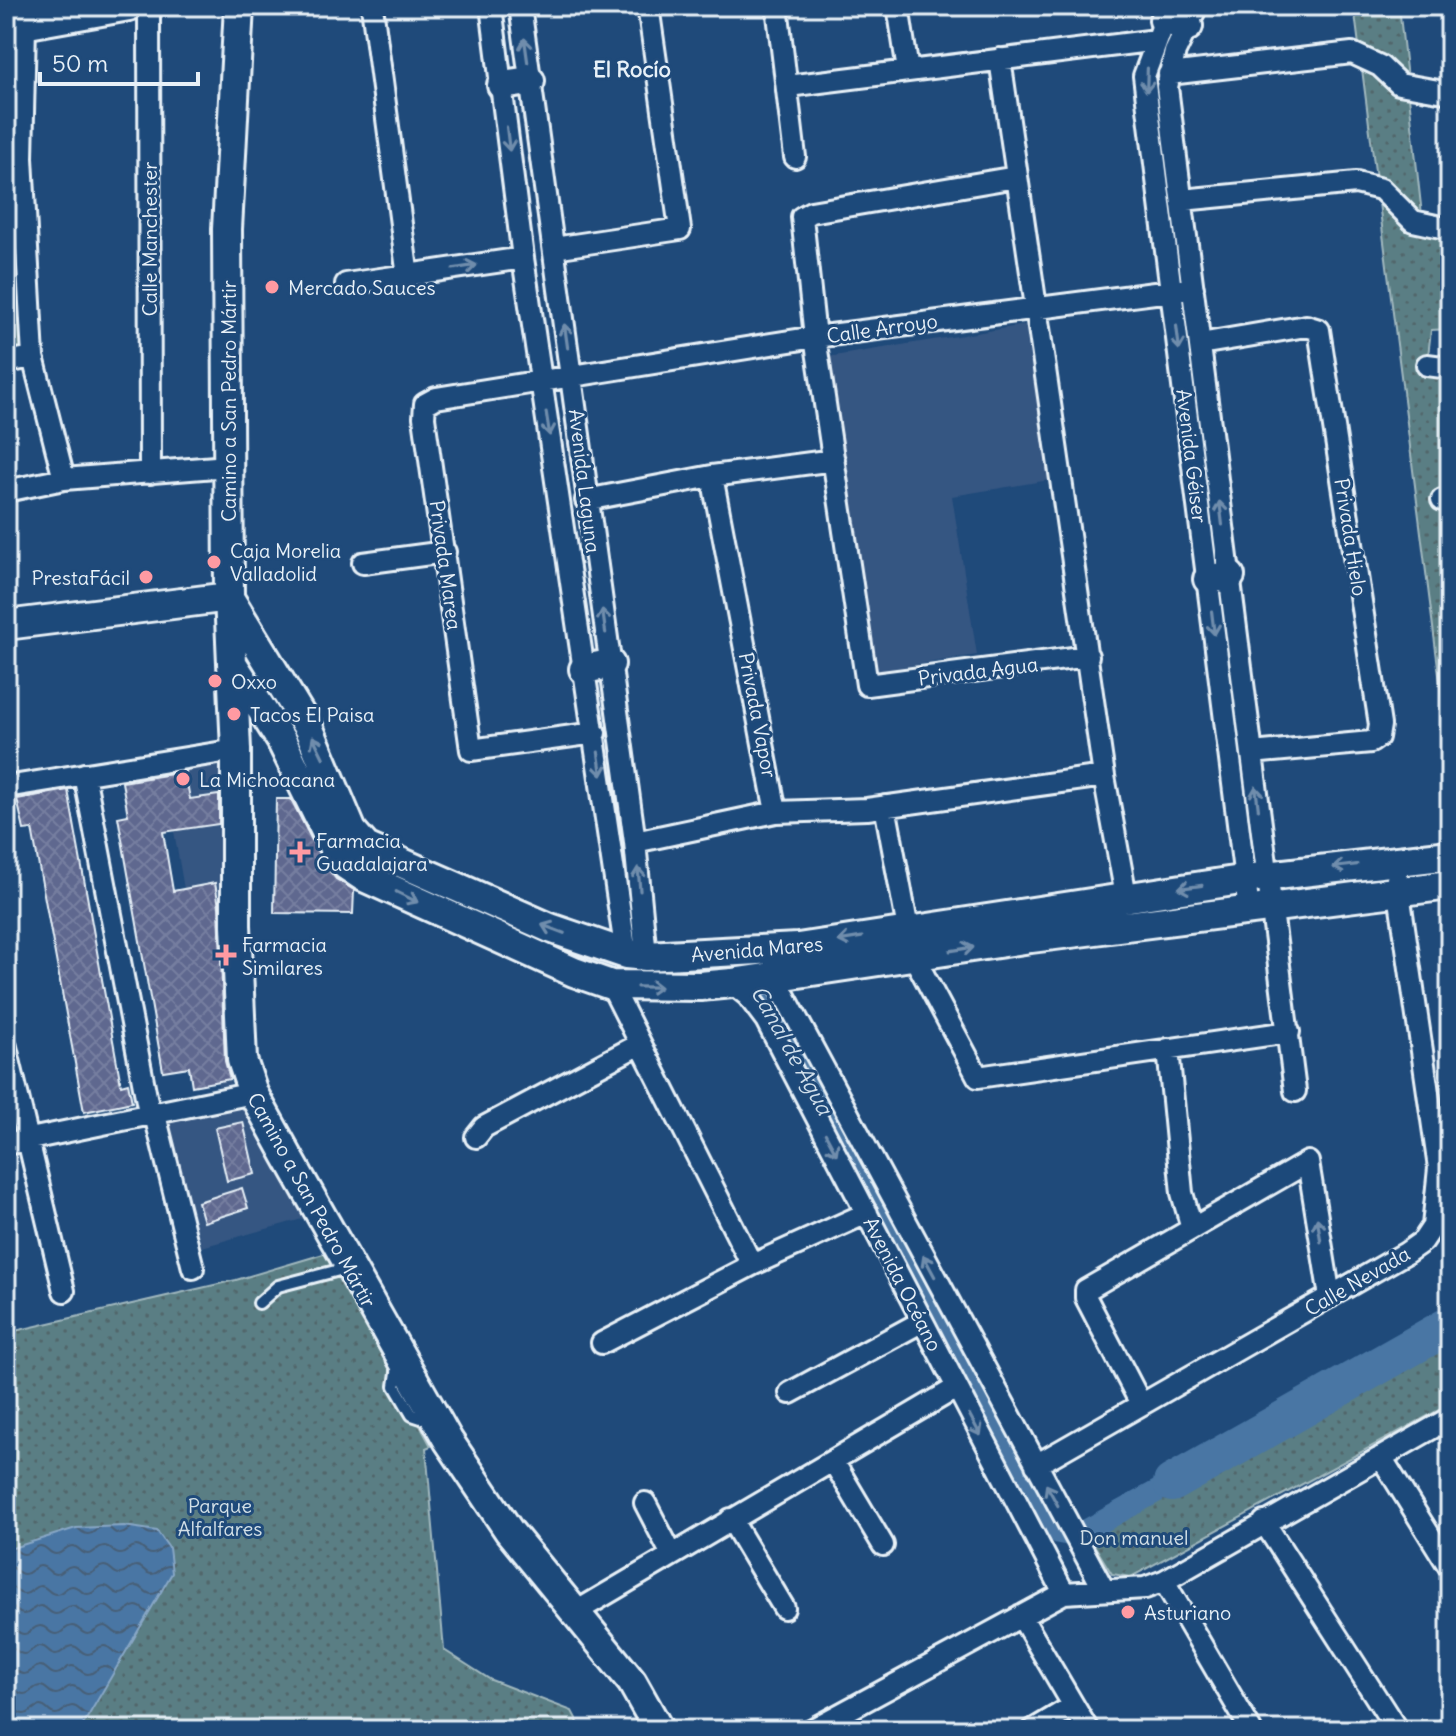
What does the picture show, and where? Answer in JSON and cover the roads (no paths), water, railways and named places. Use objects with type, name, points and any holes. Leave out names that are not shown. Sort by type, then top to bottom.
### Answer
[{"type":"main road","points":[[16,26],[71,11],[129,6]]},
{"type":"main road","name":"Camino a San Pedro Mártir","points":[[239,6],[227,229],[229,597],[236,750],[238,1023],[242,1060],[253,1093],[438,1424],[509,1531],[632,1682],[659,1730]]},
{"type":"main road","points":[[502,85],[530,81]]},
{"type":"main road","points":[[6,625],[229,597]]},
{"type":"main road","name":"Avenida Mares","points":[[229,597],[309,729],[352,831],[366,847],[550,928],[636,955],[769,951],[908,929],[1261,909],[1450,885]]},
{"type":"main road","name":"Avenida Mares","points":[[232,663],[281,740],[325,833],[346,865],[440,914],[611,985],[700,986],[914,957],[1126,896],[1395,859],[1450,855]]},
{"type":"street","name":"Calle Manchester","points":[[149,6],[150,473]]},
{"type":"street","points":[[372,6],[408,277]]},
{"type":"street","name":"Avenida Laguna","points":[[491,6],[541,383],[635,842],[636,955]]},
{"type":"street","name":"Avenida Laguna","points":[[520,6],[586,500],[597,666],[595,733],[636,955]]},
{"type":"street","points":[[554,248],[680,229],[648,6]]},
{"type":"street","points":[[777,6],[795,157]]},
{"type":"street","points":[[898,6],[908,71]]},
{"type":"street","points":[[788,86],[1000,59],[1175,20]]},
{"type":"street","name":"Avenida Géiser","points":[[1175,20],[1167,87],[1200,344],[1219,578],[1256,877],[1289,1032],[1295,1091]]},
{"type":"street","name":"Avenida Géiser","points":[[1175,20],[1144,76],[1172,293],[1219,578],[1252,753],[1256,877]]},
{"type":"street","points":[[16,26],[14,160],[33,357],[64,479]]},
{"type":"street","points":[[1169,74],[1346,53],[1360,54],[1380,66],[1399,84],[1450,93]]},
{"type":"street","points":[[1000,59],[1104,776],[1126,896]]},
{"type":"street","name":"Privada Agua","points":[[1016,177],[802,217],[815,337],[867,685],[1088,656]]},
{"type":"street","points":[[1182,200],[1356,183],[1381,189],[1413,221],[1450,229]]},
{"type":"street","points":[[346,284],[523,258]]},
{"type":"street","name":"Calle Arroyo","points":[[571,378],[815,337],[1193,288]]},
{"type":"street","name":"Privada Hielo","points":[[1200,344],[1306,326],[1319,330],[1380,725],[1378,737],[1371,742],[1252,753]]},
{"type":"street","points":[[6,362],[33,357]]},
{"type":"street","points":[[1427,365],[1450,368]]},
{"type":"street","name":"Privada Marea","points":[[571,378],[436,398],[425,404],[424,417],[471,750],[595,733]]},
{"type":"street","points":[[586,500],[712,476],[834,460]]},
{"type":"street","points":[[6,491],[64,479],[228,466]]},
{"type":"street","name":"Privada Vapor","points":[[712,476],[776,812]]},
{"type":"street","points":[[363,563],[445,552]]},
{"type":"street","points":[[6,787],[236,750]]},
{"type":"street","points":[[84,774],[151,1111],[193,1268]]},
{"type":"street","points":[[635,842],[776,812],[885,806],[1104,776]]},
{"type":"street","points":[[885,806],[908,929]]},
{"type":"street","name":"Calle Nevada","points":[[1036,1465],[1441,1230],[1439,1168],[1397,891],[1395,859]]},
{"type":"street","points":[[914,957],[978,1077],[1289,1032]]},
{"type":"street","name":"Avenida Océano","points":[[774,976],[1103,1588]]},
{"type":"street","name":"Avenida Océano","points":[[732,983],[766,1020],[1064,1593]]},
{"type":"street","points":[[611,985],[752,1265]]},
{"type":"street","points":[[476,1137],[484,1127],[640,1044]]},
{"type":"street","points":[[6,1047],[64,1291]]},
{"type":"street","points":[[1168,1049],[1182,1193],[1192,1228]]},
{"type":"street","points":[[6,1144],[151,1111],[253,1093]]},
{"type":"street","points":[[1141,1404],[1086,1298],[1086,1290],[1308,1162],[1330,1297]]},
{"type":"street","points":[[602,1343],[752,1265],[867,1213]]},
{"type":"street","points":[[790,1393],[921,1322]]},
{"type":"street","points":[[574,1613],[956,1388]]},
{"type":"street","points":[[811,1730],[1064,1593],[1103,1588],[1145,1588],[1164,1581],[1450,1418]]},
{"type":"street","points":[[1381,1457],[1450,1568]]},
{"type":"street","points":[[833,1461],[883,1545]]},
{"type":"street","points":[[645,1503],[672,1555]]},
{"type":"street","points":[[731,1519],[784,1608]]},
{"type":"street","points":[[1264,1522],[1397,1730]]},
{"type":"street","points":[[1164,1581],[1251,1730]]},
{"type":"street","points":[[1021,1616],[1088,1730]]},
{"type":"street","points":[[1033,1730],[1073,1706]]},
{"type":"lane","points":[[259,1303],[278,1286],[349,1267]]},
{"type":"water","points":[[124,1526],[157,1531],[169,1548],[172,1573],[80,1730],[6,1730],[6,1550],[76,1528]]},
{"type":"waterway","name":"Canal de Agua","points":[[249,664],[282,712],[310,770]]},
{"type":"waterway","name":"Canal de Agua","points":[[445,899],[561,951],[609,966],[647,971],[706,968],[749,974],[779,1015],[1051,1526],[1059,1533],[1076,1536],[1172,1483]]},
{"type":"waterway","name":"Don manuel","points":[[1172,1483],[1450,1325]]},
{"type":"place","name":"Mercado Sauces","points":[[272,287]]},
{"type":"place","name":"Caja Morelia Valladolid","points":[[214,562]]},
{"type":"place","name":"PrestaFácil","points":[[146,577]]},
{"type":"place","name":"Oxxo","points":[[215,681]]},
{"type":"place","name":"Tacos El Paisa","points":[[234,714]]},
{"type":"place","name":"La Michoacana","points":[[183,779]]},
{"type":"place","name":"Farmacia Guadalajara","points":[[300,852]]},
{"type":"place","name":"Farmacia Similares","points":[[226,955]]},
{"type":"place","name":"Asturiano","points":[[1128,1612]]},
{"type":"district","name":"El Rocío","points":[[632,69]]},
{"type":"park label","name":"Parque Alfalfares","points":[[220,1516]]}]
